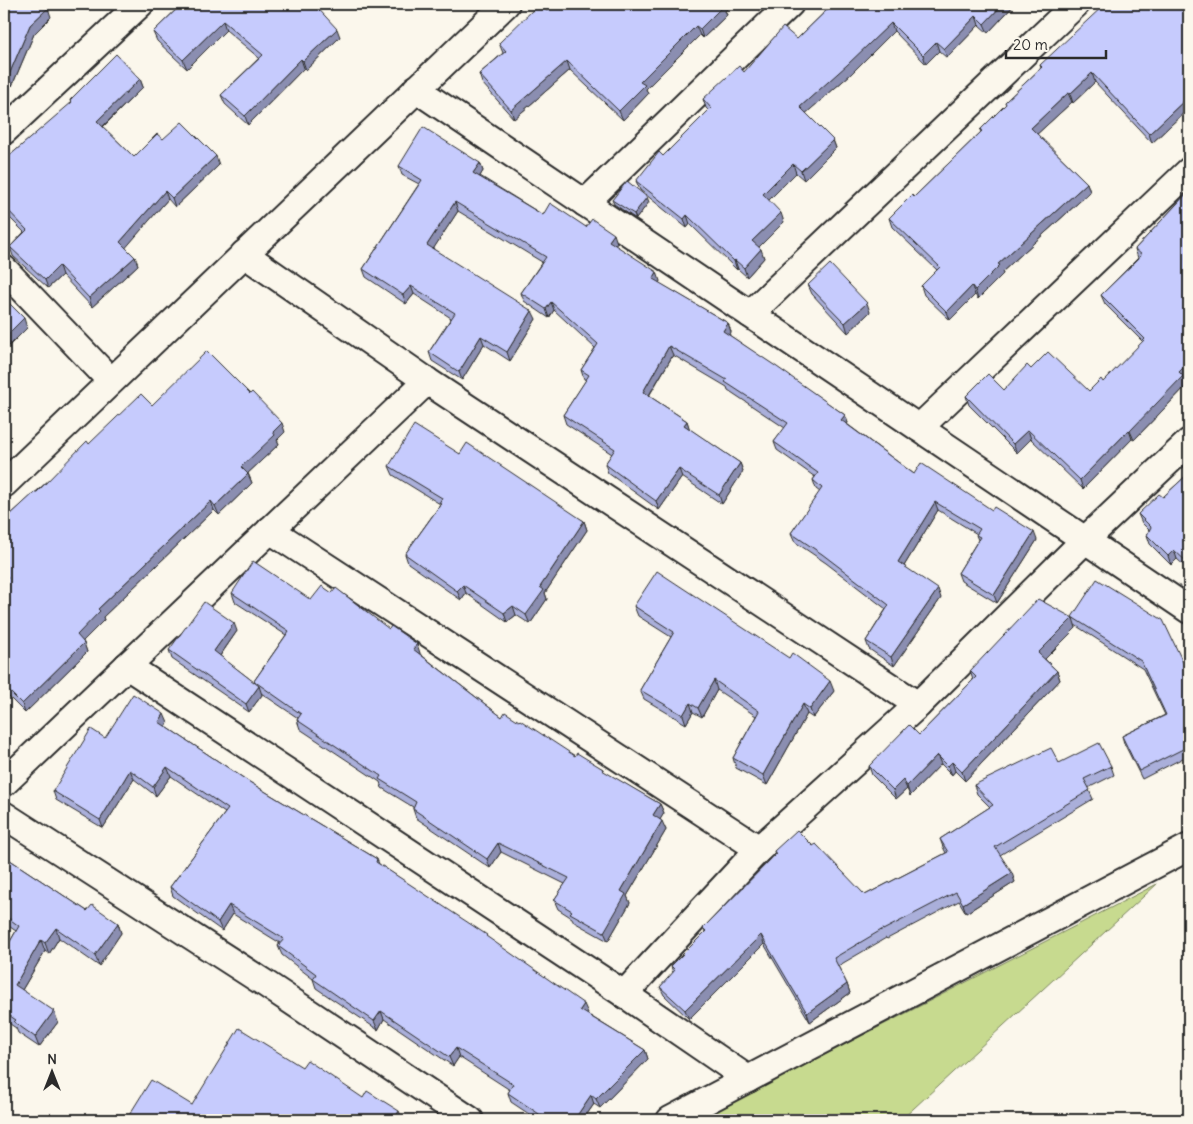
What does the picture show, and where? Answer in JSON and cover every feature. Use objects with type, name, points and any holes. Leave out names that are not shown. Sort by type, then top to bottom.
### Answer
[{"type":"street","points":[[4,131],[140,4]]},
{"type":"street","points":[[585,203],[790,4]]},
{"type":"street","points":[[750,314],[1076,4]]},
{"type":"street","points":[[4,484],[416,89],[492,8]]},
{"type":"street","points":[[416,89],[1189,610]]},
{"type":"street","points":[[919,428],[1189,171]]},
{"type":"street","points":[[244,254],[427,381],[918,704]]},
{"type":"street","points":[[4,269],[111,381]]},
{"type":"street","points":[[4,783],[427,381]]},
{"type":"street","points":[[624,994],[759,849],[918,704],[1085,540],[1189,442]]},
{"type":"street","points":[[270,530],[759,849]]},
{"type":"street","points":[[127,666],[624,994],[748,1079]]},
{"type":"street","points":[[4,815],[266,984],[470,1120]]},
{"type":"street","points":[[670,1120],[1189,847]]},
{"type":"green space","points":[[1157,884],[901,1120],[698,1120]]},
{"type":"building","points":[[4,4],[44,4],[48,8],[30,25],[8,77],[4,72]]},
{"type":"building","points":[[182,4],[314,4],[337,29],[303,61],[301,59],[245,116],[221,95],[263,55],[223,21],[183,60],[153,32]]},
{"type":"building","points":[[539,4],[547,11],[553,4],[721,4],[723,6],[700,29],[696,26],[640,82],[645,85],[619,111],[567,61],[511,110],[479,74],[506,51],[499,43]]},
{"type":"building","points":[[833,4],[1003,4],[984,24],[976,16],[944,49],[936,42],[923,55],[891,23],[800,107],[833,140],[801,171],[793,164],[763,194],[781,213],[752,241],[761,249],[744,268],[734,261],[687,215],[684,219],[636,181],[659,152],[663,156],[711,108],[703,99],[739,66],[744,72],[783,27],[797,39]]},
{"type":"building","points":[[1105,4],[1189,4],[1189,96],[1149,134],[1092,73],[1070,94],[1068,93],[1031,128],[1087,183],[998,264],[1000,265],[975,290],[972,286],[947,312],[921,286],[940,267],[889,218],[912,195],[914,197],[982,131],[980,130],[1006,104],[1005,102],[1042,67],[1040,65]]},
{"type":"building","points":[[116,54],[140,79],[97,121],[134,157],[157,134],[163,139],[182,122],[216,156],[172,198],[165,191],[120,242],[135,257],[89,298],[59,266],[45,280],[10,247],[27,230],[4,206],[4,156],[5,154],[8,157],[72,102],[70,100]]},
{"type":"building","points":[[423,127],[480,163],[473,173],[543,215],[550,203],[586,227],[592,219],[614,234],[609,241],[657,272],[653,279],[728,323],[723,331],[845,415],[841,420],[914,474],[921,463],[992,510],[994,507],[1034,532],[994,595],[958,573],[980,537],[976,535],[980,529],[935,502],[898,562],[938,589],[891,657],[866,641],[889,605],[791,533],[822,488],[813,480],[818,473],[774,442],[788,423],[725,382],[727,380],[669,346],[643,392],[687,421],[684,425],[740,463],[719,495],[679,469],[656,501],[605,464],[615,449],[563,415],[589,375],[581,370],[598,344],[551,302],[546,309],[521,293],[546,257],[455,202],[427,245],[532,311],[507,352],[481,336],[459,372],[429,352],[455,313],[411,286],[403,295],[363,269],[422,180],[399,166]]},
{"type":"building","points":[[627,181],[647,197],[634,214],[612,200]]},
{"type":"building","points":[[1189,191],[1189,362],[1179,372],[1183,376],[1080,480],[1028,430],[1013,444],[966,396],[988,374],[1004,390],[1027,365],[1031,369],[1048,352],[1089,391],[1101,379],[1103,382],[1145,339],[1101,295],[1142,255],[1135,249]]},
{"type":"building","points":[[830,264],[867,303],[845,323],[808,285]]},
{"type":"building","points":[[4,298],[24,318],[4,338]]},
{"type":"building","points":[[207,351],[250,394],[252,392],[282,423],[273,432],[275,435],[241,467],[248,474],[215,506],[211,501],[98,609],[100,611],[77,635],[84,643],[22,704],[4,686],[4,581],[8,577],[4,573],[4,517],[7,514],[9,516],[37,492],[87,441],[89,444],[141,394],[152,405]]},
{"type":"building","points":[[414,425],[460,454],[467,443],[584,521],[540,587],[544,590],[526,615],[513,606],[504,613],[463,585],[457,591],[405,554],[441,504],[439,503],[442,498],[389,466]]},
{"type":"building","points":[[1189,473],[1189,564],[1174,550],[1168,556],[1147,535],[1151,527],[1138,514],[1159,494],[1163,497]]},
{"type":"building","points":[[253,561],[311,600],[322,586],[332,593],[336,588],[389,629],[391,626],[417,644],[413,649],[502,717],[505,712],[520,720],[575,756],[577,753],[660,804],[653,815],[662,821],[621,891],[626,894],[604,932],[570,913],[572,911],[554,900],[569,878],[498,843],[487,859],[413,809],[416,802],[379,779],[381,776],[297,720],[301,714],[254,681],[289,631],[232,593]]},
{"type":"building","points":[[657,571],[789,658],[792,653],[830,681],[810,709],[803,704],[763,775],[733,758],[759,711],[714,680],[698,708],[690,703],[683,715],[640,690],[674,632],[634,606]]},
{"type":"building","points":[[1097,579],[1163,620],[1189,675],[1189,746],[1139,771],[1122,736],[1166,715],[1141,661],[1072,617]]},
{"type":"building","points":[[1038,599],[1073,618],[1038,653],[1057,671],[962,772],[952,762],[948,766],[937,755],[907,786],[903,780],[893,790],[869,766],[909,725],[919,735],[976,677],[970,671]]},
{"type":"building","points":[[204,602],[234,623],[214,651],[259,686],[246,704],[169,650]]},
{"type":"building","points":[[133,694],[164,714],[159,722],[251,783],[377,859],[376,862],[487,935],[584,1004],[580,1010],[645,1050],[596,1099],[591,1095],[574,1120],[548,1120],[508,1093],[513,1084],[456,1048],[449,1057],[381,1011],[374,1021],[313,979],[316,974],[278,946],[284,939],[229,905],[218,922],[170,887],[228,809],[167,767],[153,787],[130,770],[100,820],[53,791],[91,729],[105,738]]},
{"type":"building","points":[[1099,743],[1111,766],[1084,779],[1090,790],[995,847],[1012,873],[963,904],[956,892],[883,929],[834,958],[847,984],[807,1013],[761,935],[685,1010],[660,987],[675,970],[671,966],[706,931],[703,928],[776,854],[774,851],[797,830],[813,846],[816,844],[865,895],[948,852],[940,839],[993,805],[974,785],[1051,748],[1059,763]]},
{"type":"building","points":[[4,856],[87,911],[92,905],[118,923],[95,955],[56,928],[45,943],[41,940],[15,985],[54,1011],[35,1037],[14,1022],[16,1020],[4,1012],[4,952],[19,926],[4,915]]},
{"type":"building","points":[[239,1028],[302,1067],[307,1060],[363,1098],[367,1091],[399,1111],[396,1116],[402,1120],[133,1120],[128,1117],[151,1080],[192,1105]]}]
